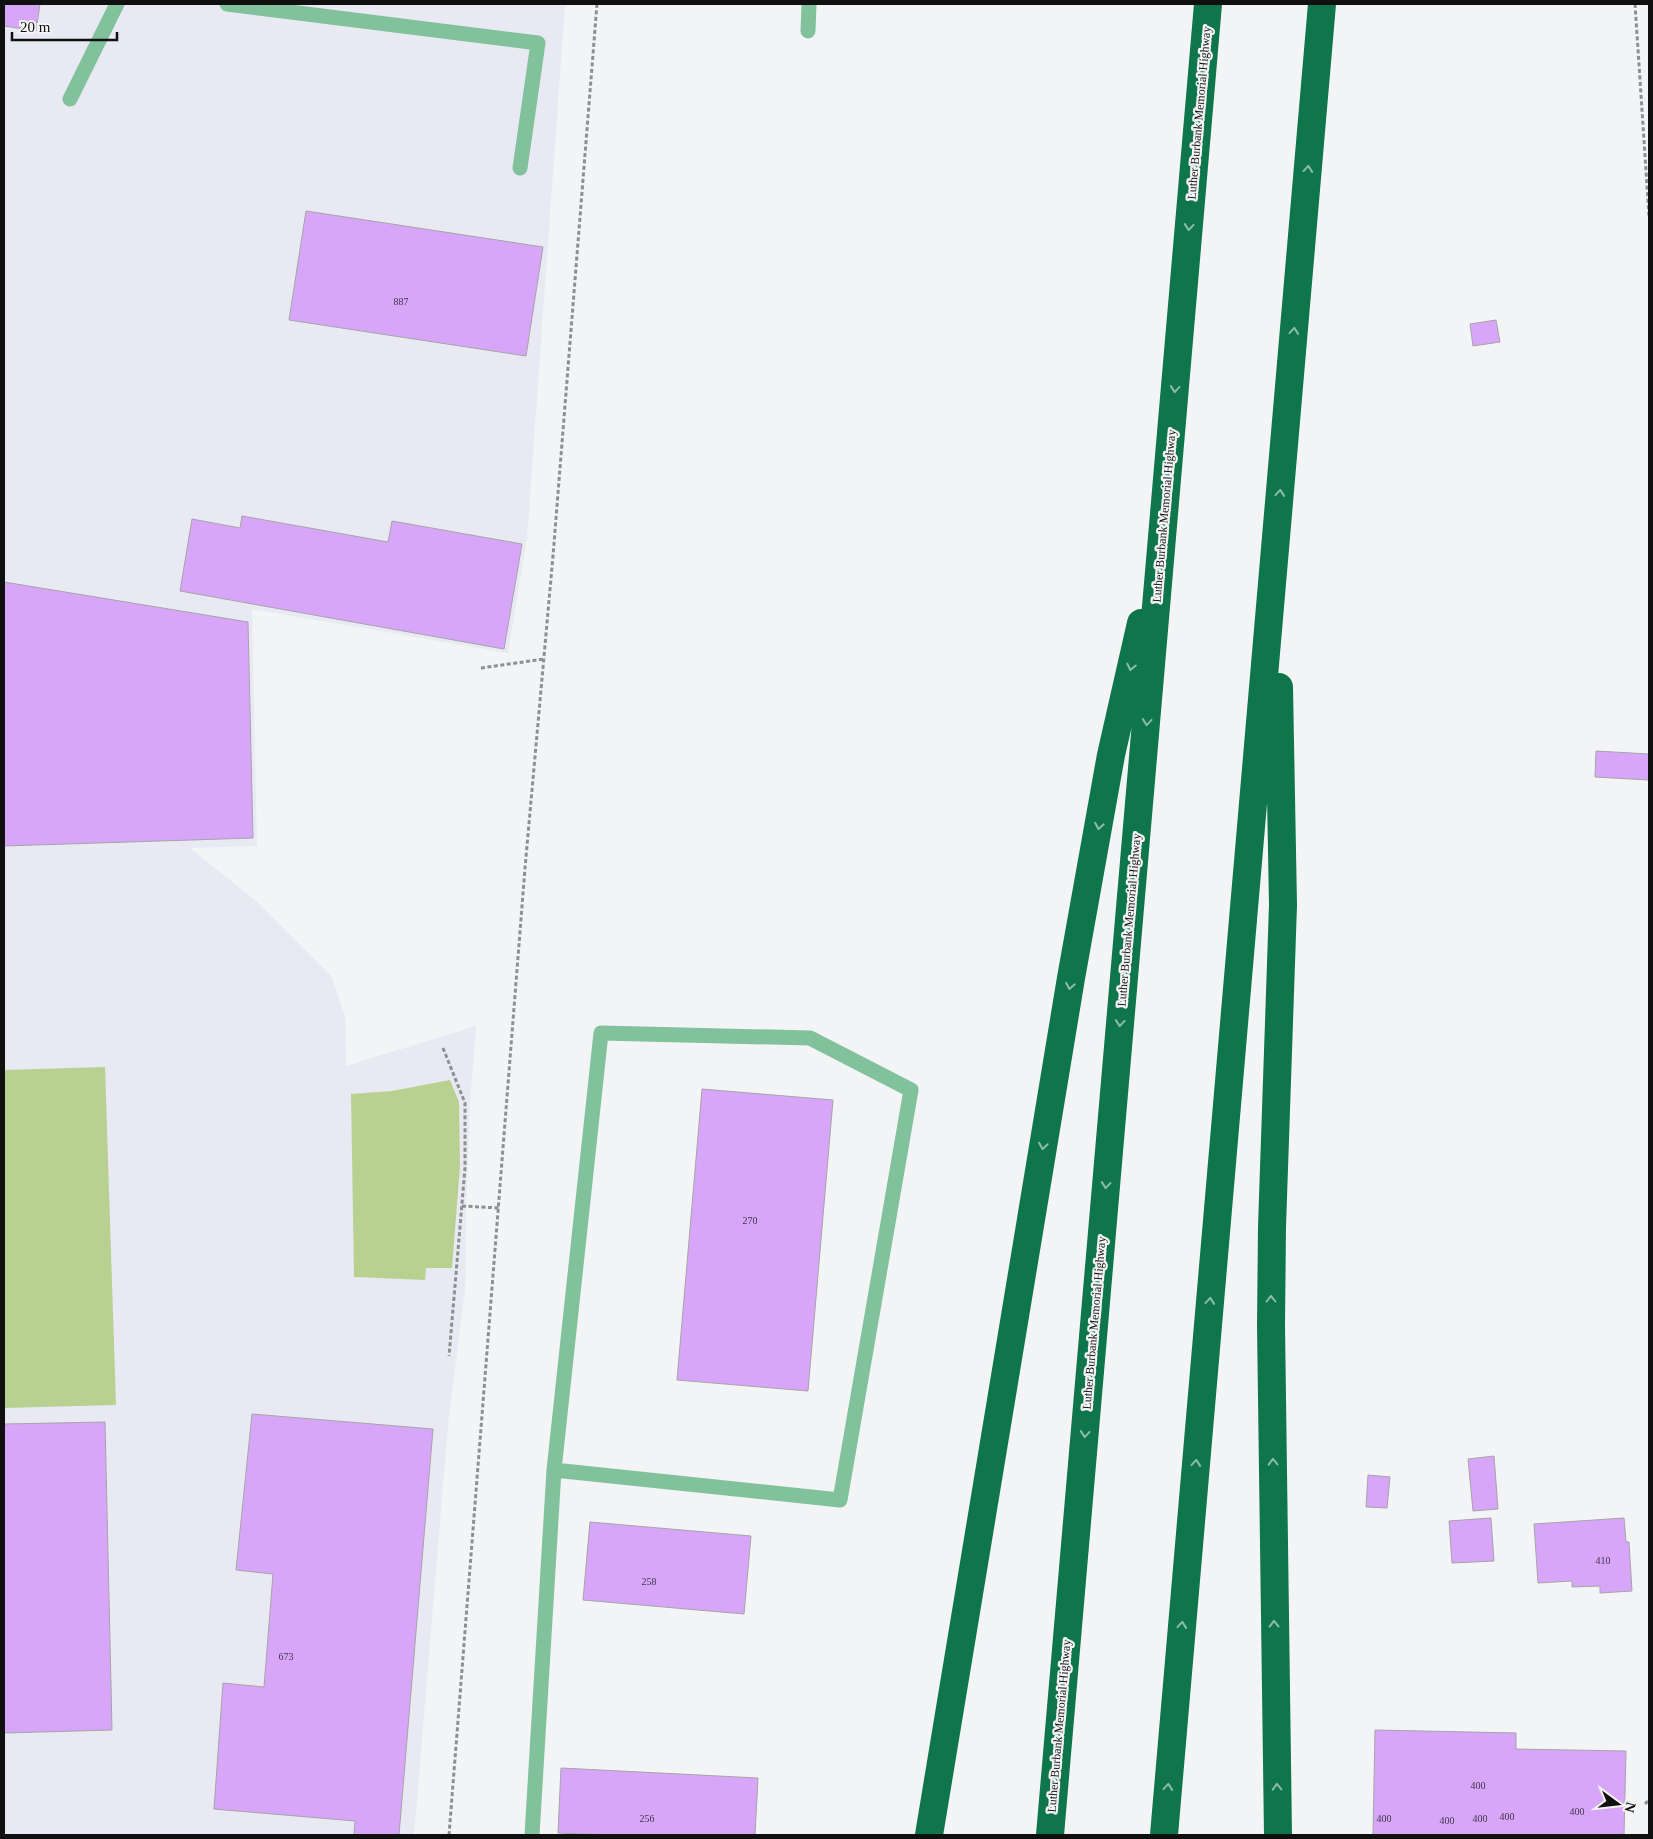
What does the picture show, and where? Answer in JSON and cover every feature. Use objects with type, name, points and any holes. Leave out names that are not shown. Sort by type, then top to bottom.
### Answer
[{"type":"highway","name":"Luther Burbank Memorial Highway","points":[[1050,1835],[1208,4]]},
{"type":"highway","points":[[1164,1835],[1322,4]]},
{"type":"highway","points":[[929,1835],[1071,978],[1111,755],[1164,517]]},
{"type":"highway","points":[[1276,541],[1283,904],[1272,1228],[1271,1325],[1278,1835]]},
{"type":"lane","points":[[70,99],[117,4]]},
{"type":"lane","points":[[227,4],[538,43],[520,168]]},
{"type":"lane","points":[[808,31],[809,4]]},
{"type":"lane","points":[[532,1835],[554,1470],[602,1032],[810,1038],[911,1090],[840,1500],[554,1470]]},
{"type":"path","points":[[449,1835],[596,4]]},
{"type":"path","points":[[1635,4],[1649,216]]},
{"type":"path","points":[[481,668],[544,659]]},
{"type":"path","points":[[443,1048],[465,1103],[465,1168],[449,1356]]},
{"type":"path","points":[[462,1206],[499,1208]]},
{"type":"path","points":[[1645,1804],[1649,1800]]},
{"type":"shaded area","points":[[4,4],[565,4],[527,538],[508,653],[252,609],[257,846],[190,848],[256,901],[332,977],[345,1017],[346,1066],[476,1026],[470,1103],[465,1289],[448,1424],[414,1835],[4,1835]]},
{"type":"green space","points":[[105,1067],[116,1405],[4,1408],[4,1070]]},
{"type":"green space","points":[[450,1080],[459,1102],[460,1166],[452,1268],[426,1268],[425,1280],[354,1277],[351,1094],[392,1091]]},
{"type":"building","points":[[4,4],[40,4],[36,31],[4,26]]},
{"type":"building","points":[[306,211],[543,247],[526,356],[289,320]]},
{"type":"building","points":[[1496,320],[1500,342],[1473,346],[1470,324]]},
{"type":"building","points":[[242,516],[388,542],[392,521],[522,544],[504,649],[180,591],[192,519],[240,528]]},
{"type":"building","points":[[4,582],[248,622],[253,838],[4,846]]},
{"type":"building","points":[[1596,751],[1649,754],[1649,780],[1595,777]]},
{"type":"building","points":[[702,1089],[833,1100],[808,1391],[677,1380]]},
{"type":"building","points":[[252,1414],[433,1429],[399,1835],[354,1835],[355,1821],[214,1809],[223,1683],[264,1687],[273,1574],[236,1570]]},
{"type":"building","points":[[105,1422],[112,1730],[4,1733],[4,1424]]},
{"type":"building","points":[[1494,1456],[1498,1509],[1473,1511],[1468,1459]]},
{"type":"building","points":[[1368,1475],[1390,1477],[1387,1508],[1366,1507]]},
{"type":"building","points":[[1491,1518],[1494,1561],[1452,1563],[1449,1521]]},
{"type":"building","points":[[1624,1518],[1626,1542],[1629,1542],[1632,1591],[1600,1593],[1600,1586],[1572,1587],[1572,1581],[1538,1583],[1534,1524]]},
{"type":"building","points":[[590,1522],[751,1536],[744,1614],[583,1600]]},
{"type":"building","points":[[1375,1730],[1516,1733],[1516,1749],[1626,1751],[1624,1835],[1373,1835]]},
{"type":"building","points":[[561,1768],[758,1778],[755,1835],[607,1835],[558,1833]]}]
